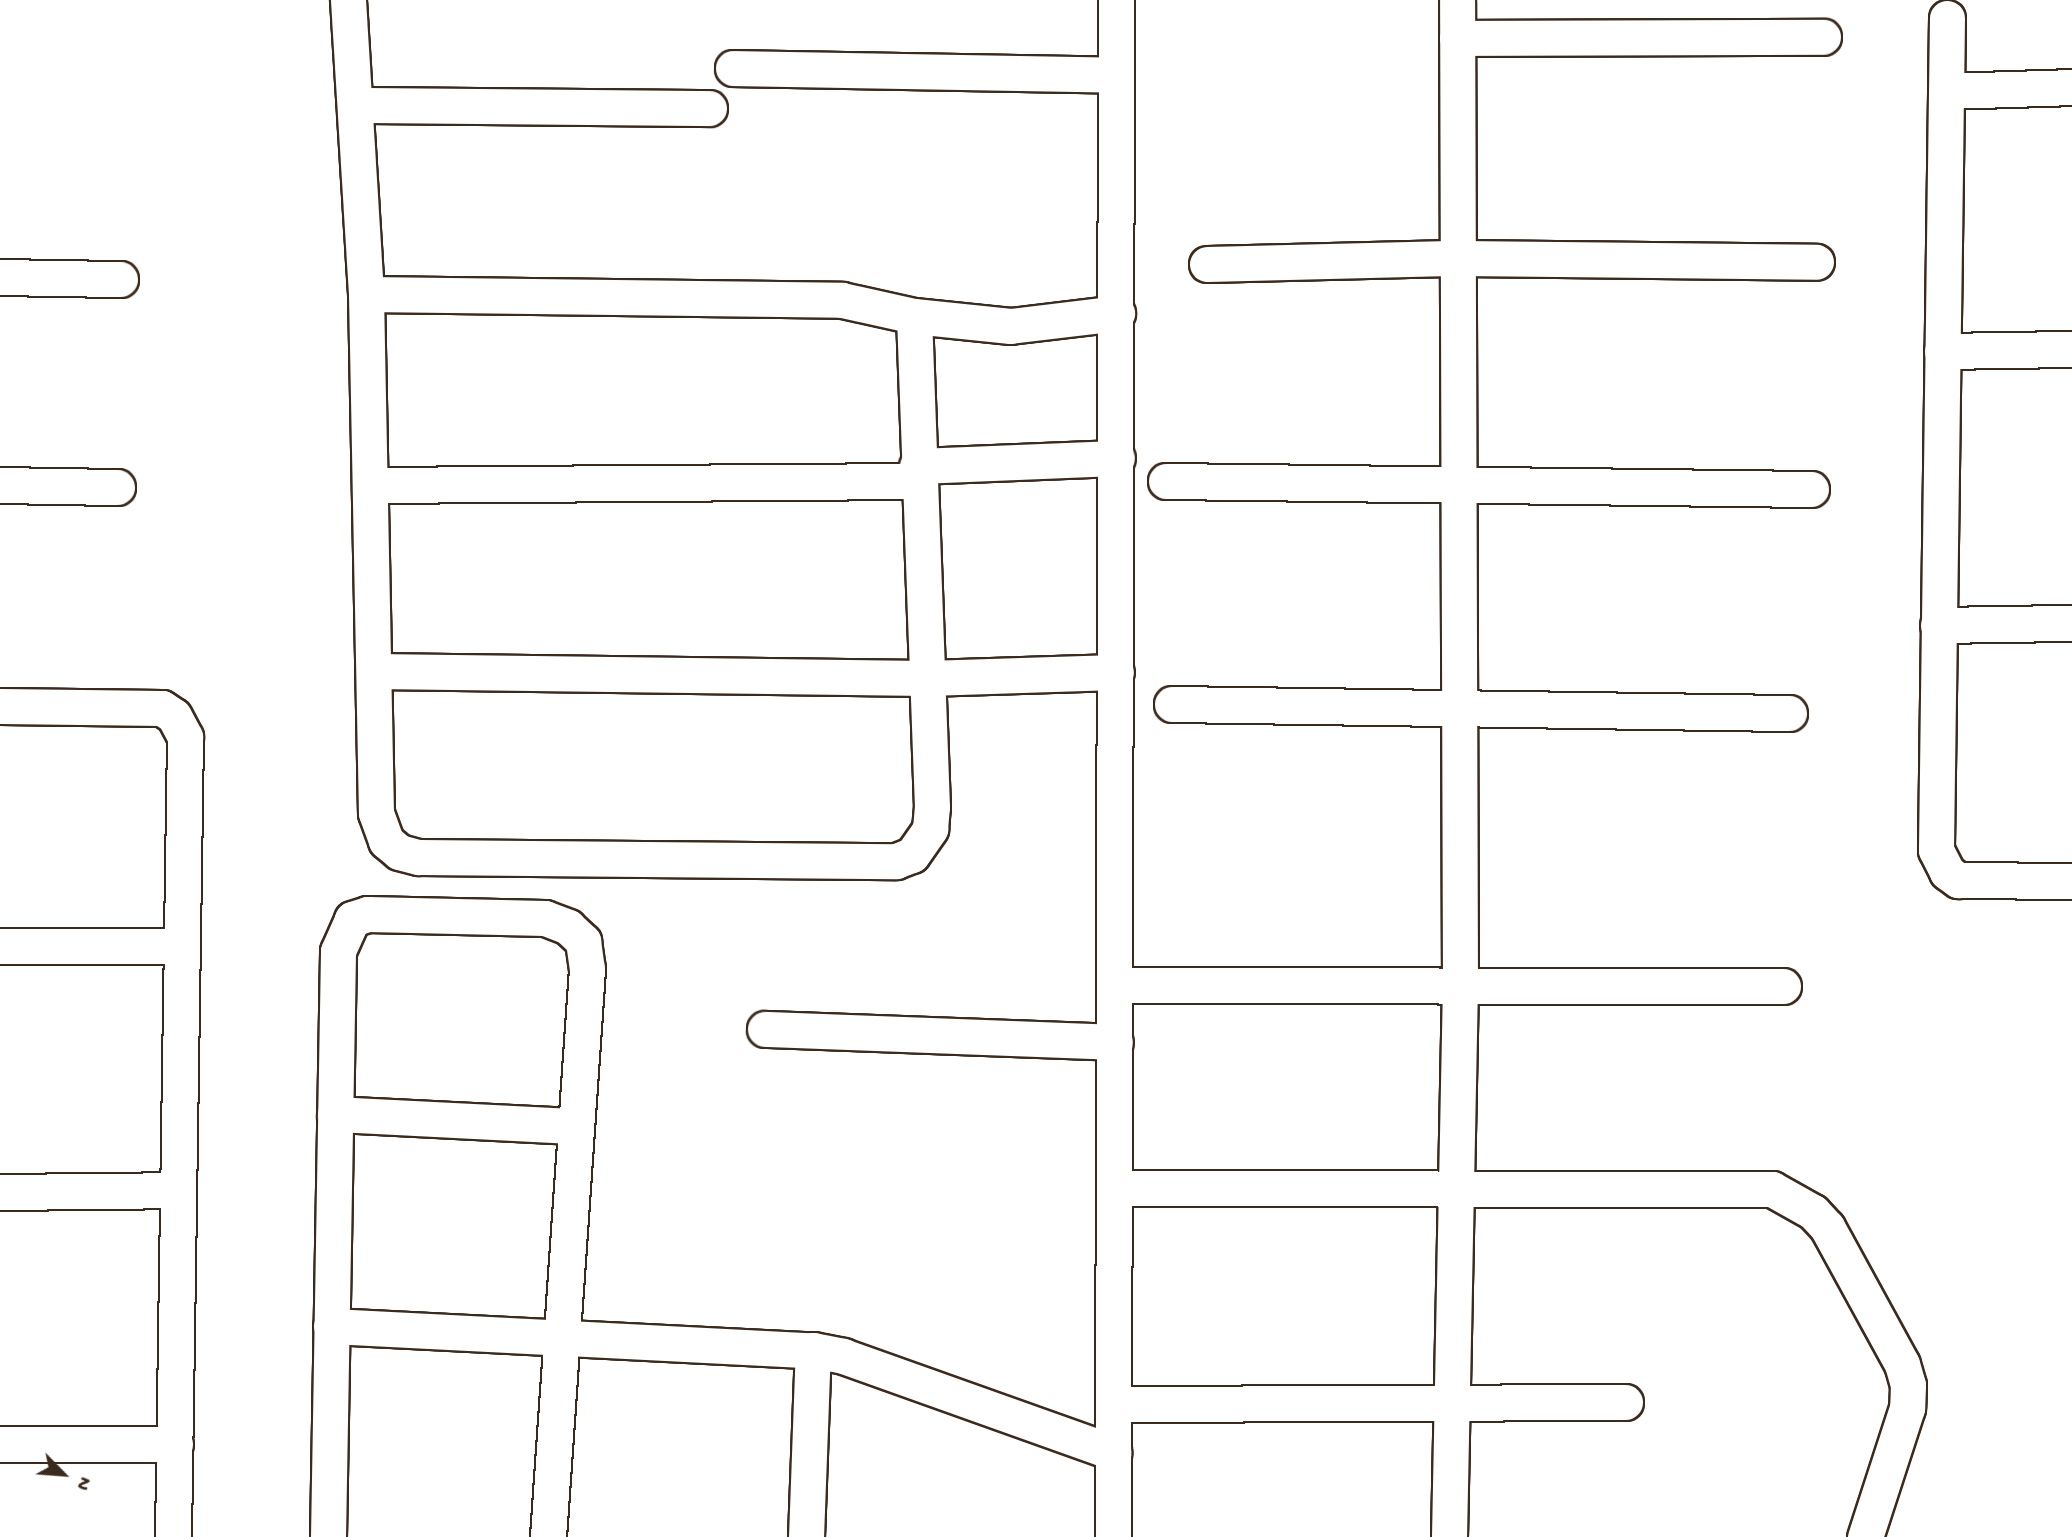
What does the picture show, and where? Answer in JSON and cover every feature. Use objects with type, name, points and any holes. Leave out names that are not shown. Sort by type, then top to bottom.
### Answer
[{"type":"street","points":[[348,0],[366,294],[379,830],[399,852],[418,857],[896,861],[912,855],[930,829],[914,316]]},
{"type":"street","points":[[1113,1537],[1116,0]]},
{"type":"street","points":[[1449,1537],[1460,983],[1460,258],[1457,0]]},
{"type":"street","points":[[1947,18],[1936,850],[1940,861],[1958,880],[1973,883],[2072,881]]},
{"type":"street","points":[[1457,38],[1823,37]]},
{"type":"street","points":[[733,68],[1116,75]]},
{"type":"street","points":[[1947,91],[2072,87]]},
{"type":"street","points":[[356,105],[709,108]]},
{"type":"street","points":[[1207,264],[1460,258],[1816,262]]},
{"type":"street","points":[[0,277],[120,279]]},
{"type":"street","points":[[366,294],[842,300],[914,316],[1010,326],[1117,313]]},
{"type":"street","points":[[1942,351],[2072,349]]},
{"type":"street","points":[[370,485],[918,474],[1117,458]]},
{"type":"street","points":[[1166,481],[1459,481],[1811,489]]},
{"type":"street","points":[[0,485],[117,487]]},
{"type":"street","points":[[1938,625],[2072,623]]},
{"type":"street","points":[[374,671],[927,678],[1116,672]]},
{"type":"street","points":[[1172,704],[1789,713]]},
{"type":"street","points":[[0,706],[162,708],[181,725],[182,946],[173,1537]]},
{"type":"street","points":[[344,1537],[328,1537],[338,951],[352,919],[367,914],[545,918],[568,927],[583,941],[587,969],[548,1537]]},
{"type":"street","points":[[0,946],[182,946]]},
{"type":"street","points":[[1115,985],[1460,983],[1783,986]]},
{"type":"street","points":[[765,1029],[1115,1042]]},
{"type":"street","points":[[335,1114],[575,1126]]},
{"type":"street","points":[[1114,1188],[1772,1189],[1813,1212],[1828,1227],[1902,1364],[1908,1385],[1907,1408],[1865,1537]]},
{"type":"street","points":[[0,1192],[178,1190]]},
{"type":"street","points":[[331,1326],[813,1350],[843,1356],[1113,1452]]},
{"type":"street","points":[[806,1537],[813,1350]]},
{"type":"street","points":[[1114,1404],[1625,1402]]},
{"type":"street","points":[[0,1444],[175,1444]]}]
